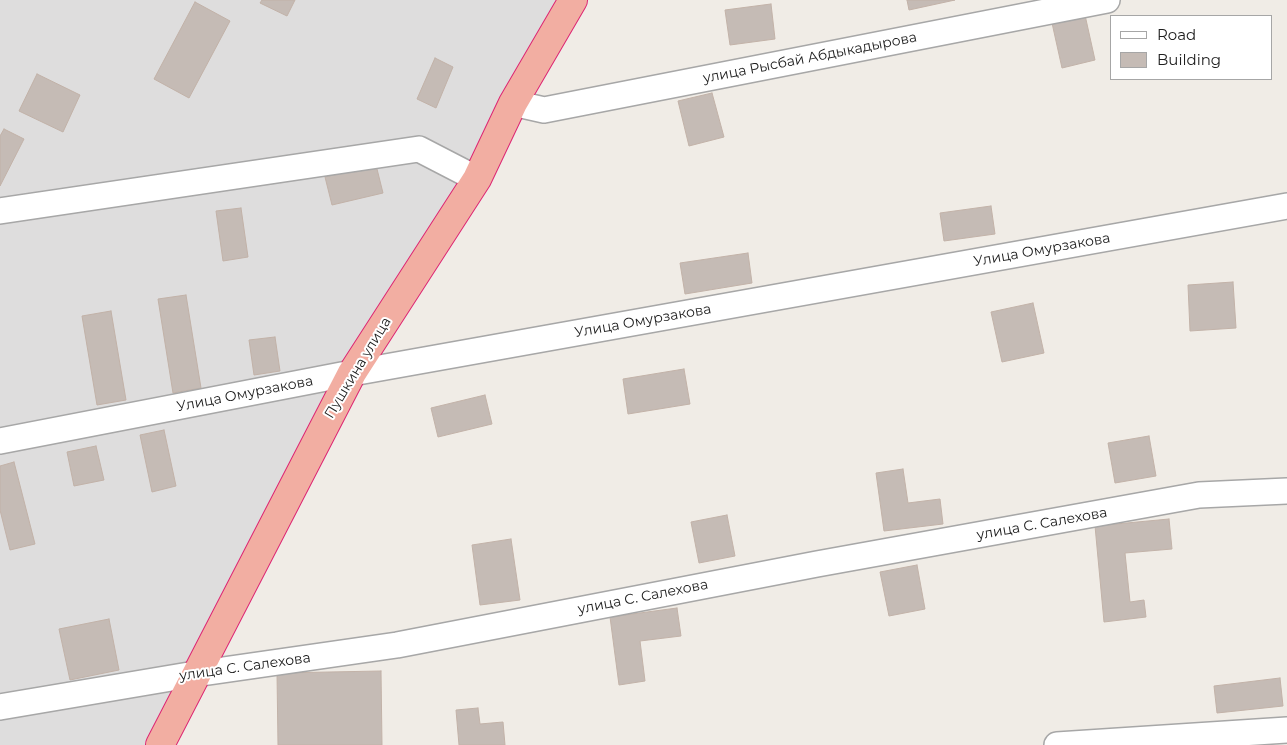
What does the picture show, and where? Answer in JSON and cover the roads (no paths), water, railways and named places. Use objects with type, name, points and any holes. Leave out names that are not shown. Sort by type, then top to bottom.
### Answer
[{"type":"highway","name":"Пушкина улица","points":[[160,745],[352,373],[477,179],[513,103],[574,0]]},
{"type":"street","name":"улица Рысбай Абдыкадырова","points":[[513,103],[544,110],[1107,0]]},
{"type":"street","points":[[0,211],[419,149],[477,179]]},
{"type":"street","name":"Улица Омурзакова","points":[[0,441],[352,373],[1287,206]]},
{"type":"street","name":"улица С. Салехова","points":[[0,707],[195,674],[397,645],[817,564],[1199,495],[1287,491]]},
{"type":"street","points":[[1057,745],[1287,730]]}]
